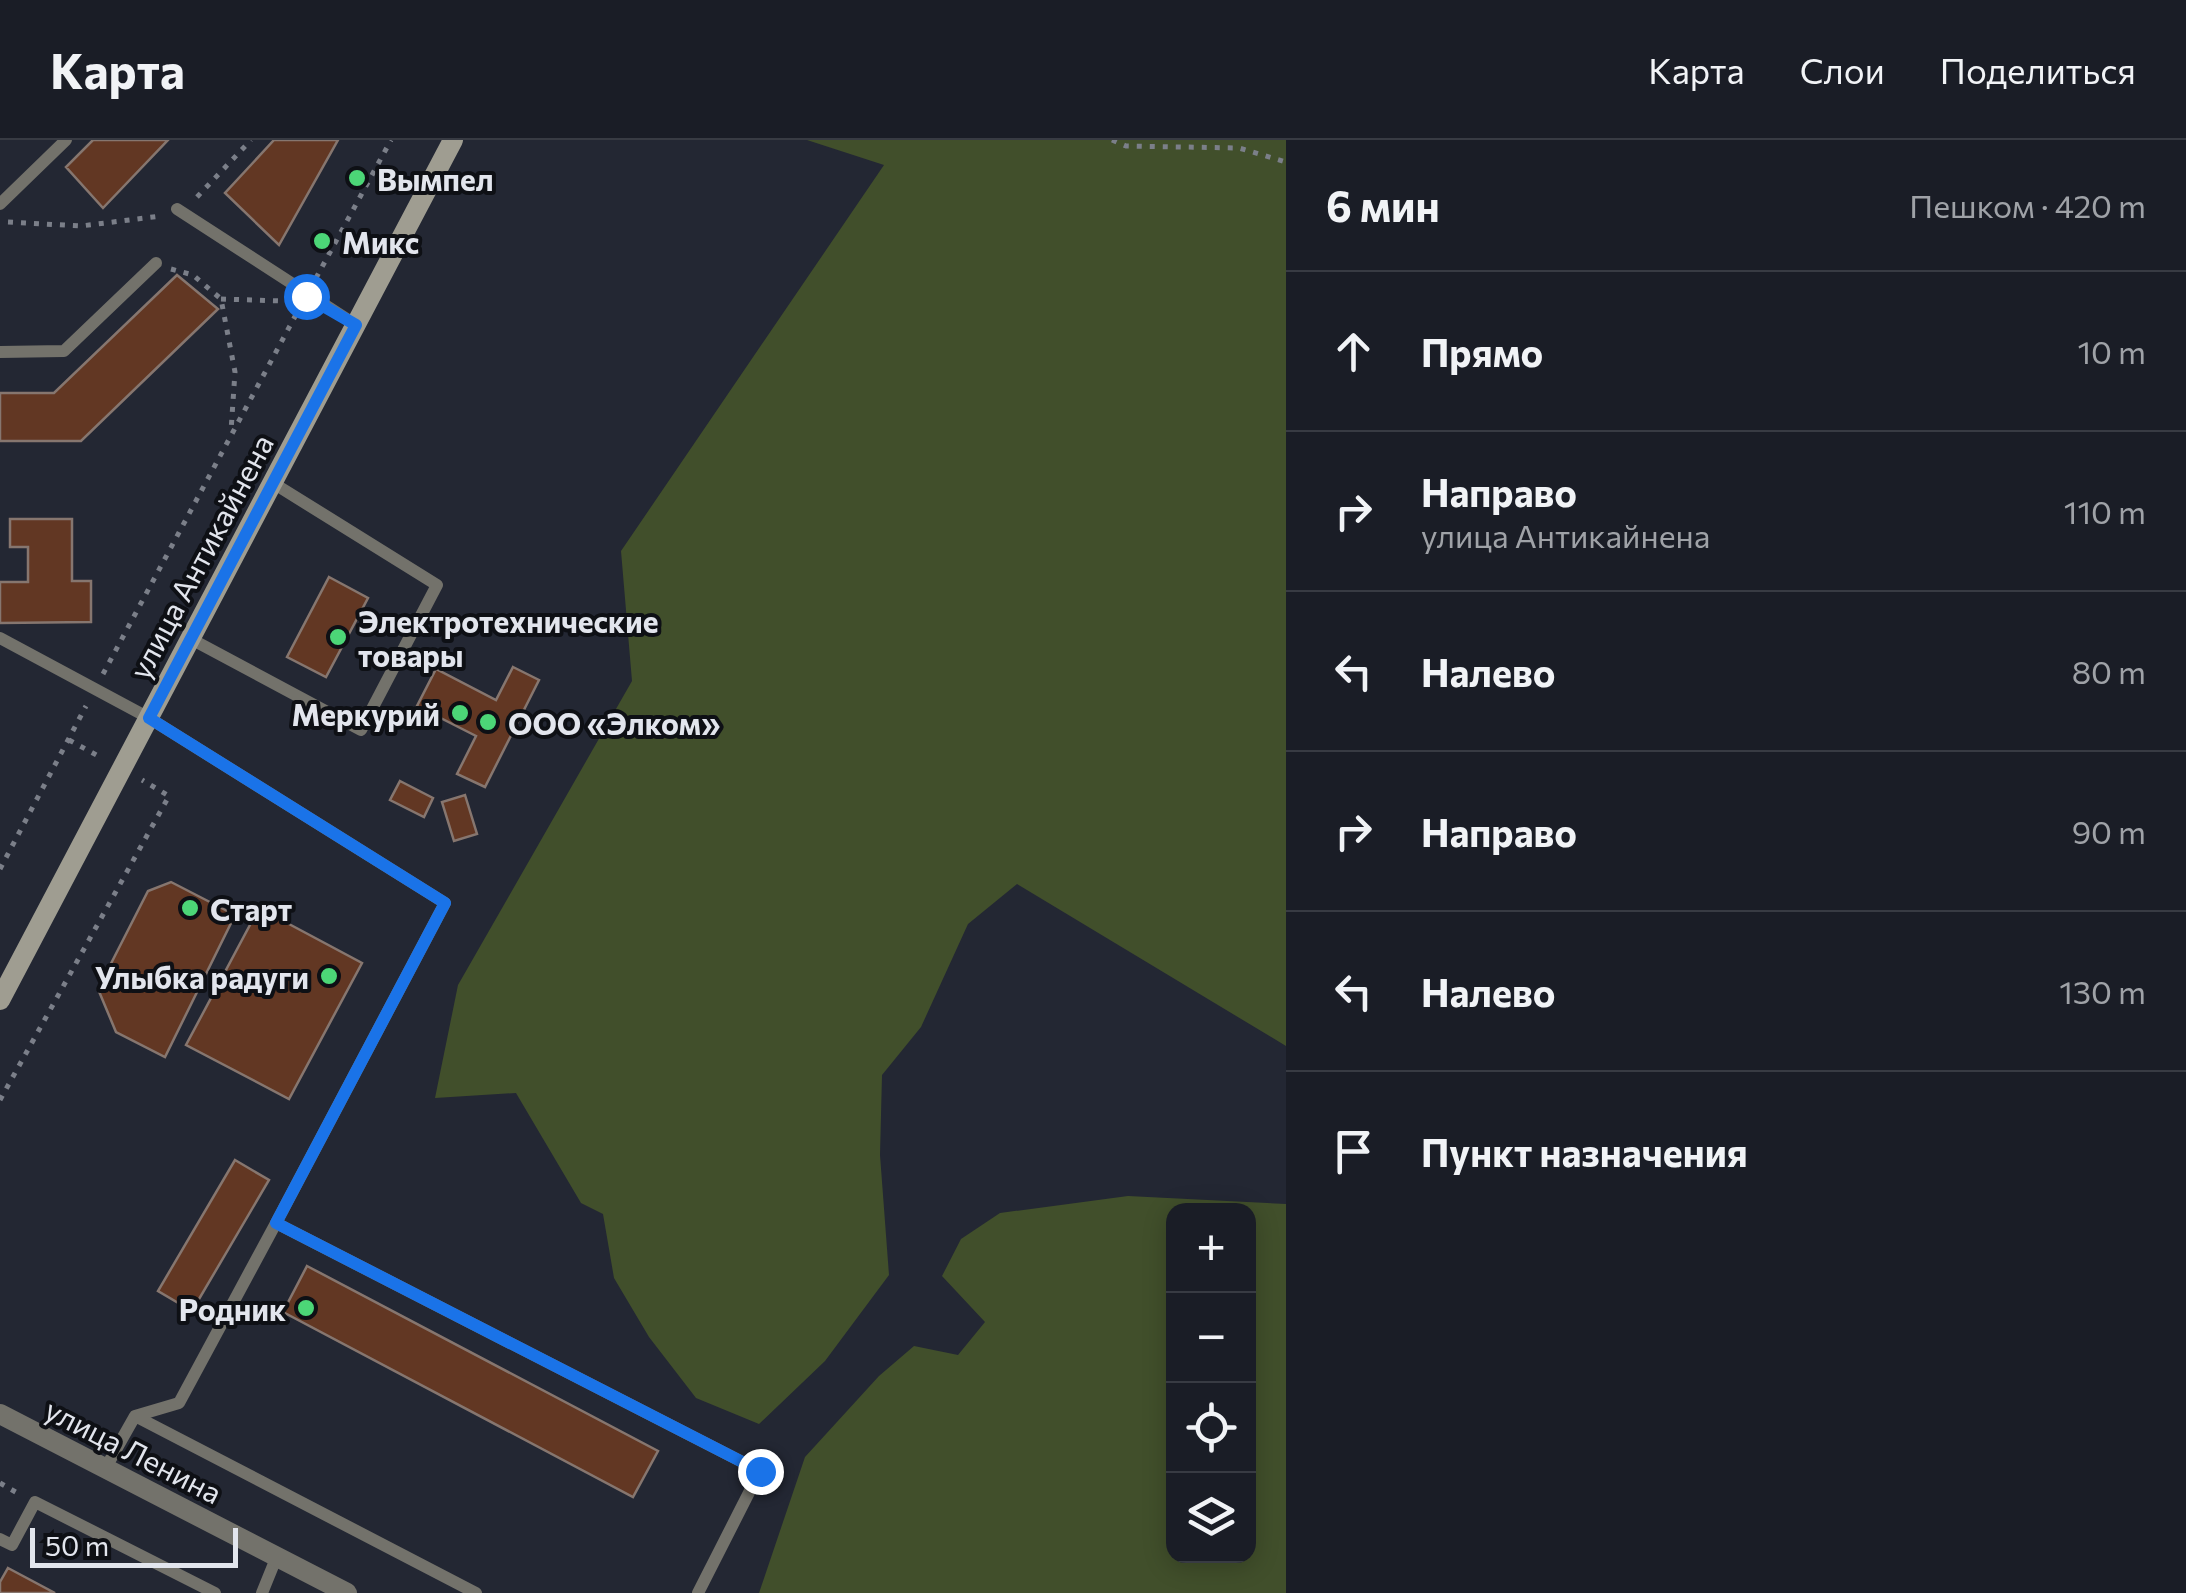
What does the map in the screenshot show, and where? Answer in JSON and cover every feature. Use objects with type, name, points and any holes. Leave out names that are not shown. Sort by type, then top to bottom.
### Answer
[{"type":"main road","name":"улица Антикайнена","points":[[0,1000],[453,140]]},
{"type":"street","name":"улица Ленина","points":[[0,1414],[347,1593]]},
{"type":"lane","points":[[0,204],[66,140]]},
{"type":"lane","points":[[177,209],[356,325]]},
{"type":"lane","points":[[0,352],[64,351],[162,266]]},
{"type":"lane","points":[[190,639],[361,730],[437,585],[273,483]]},
{"type":"lane","points":[[0,638],[149,718],[445,903],[179,1403],[135,1416],[106,1469]]},
{"type":"lane","points":[[276,1223],[760,1471],[698,1593]]},
{"type":"lane","points":[[135,1416],[476,1593]]},
{"type":"lane","points":[[0,1539],[12,1545],[35,1502],[215,1593]]},
{"type":"lane","points":[[262,1593],[277,1556]]},
{"type":"path","points":[[0,222],[81,226],[153,219],[192,202],[251,140]]},
{"type":"path","points":[[306,296],[392,140]]},
{"type":"path","points":[[1112,140],[1126,146],[1239,148],[1286,162]]},
{"type":"path","points":[[0,868],[303,302],[221,299],[193,275],[162,266]]},
{"type":"path","points":[[221,299],[235,372],[230,434]]},
{"type":"path","points":[[0,1100],[170,796]]},
{"type":"green space","points":[[807,140],[1286,140],[1286,1046],[1017,884],[968,924],[921,1027],[882,1075],[880,1155],[889,1275],[825,1361],[759,1424],[696,1398],[649,1337],[614,1278],[603,1214],[581,1203],[516,1093],[435,1098],[458,985],[632,681],[621,551],[884,165]]},
{"type":"green space","points":[[1128,1196],[1286,1204],[1286,1593],[759,1593],[805,1457],[879,1376],[914,1346],[958,1355],[985,1322],[942,1276],[961,1239],[1000,1213]]},
{"type":"building","points":[[93,140],[168,140],[103,208],[66,167]]},
{"type":"building","points":[[274,140],[338,140],[279,245],[225,193]]},
{"type":"building","points":[[177,275],[218,309],[81,441],[0,441],[0,393],[54,393]]},
{"type":"building","points":[[10,519],[72,519],[72,581],[91,581],[91,622],[0,623],[0,582],[28,582],[28,547],[10,547]]},
{"type":"building","points":[[329,577],[368,598],[326,677],[287,657]]},
{"type":"building","points":[[513,667],[539,680],[485,787],[457,774],[476,736],[417,706],[436,669],[496,700]]},
{"type":"building","points":[[400,781],[433,798],[424,817],[390,800]]},
{"type":"building","points":[[465,795],[477,834],[454,841],[442,802]]},
{"type":"building","points":[[171,882],[235,915],[165,1057],[116,1032],[98,989],[148,891]]},
{"type":"building","points":[[259,908],[362,963],[289,1099],[186,1045]]},
{"type":"building","points":[[235,1160],[269,1180],[192,1311],[158,1291]]},
{"type":"building","points":[[307,1266],[658,1451],[633,1497],[283,1312]]},
{"type":"building","points":[[8,1568],[55,1593],[0,1593],[0,1582]]},
{"type":"place","name":"Вымпел","points":[[357,178]]},
{"type":"place","name":"Микс","points":[[322,241]]},
{"type":"place","name":"Электротехнические товары","points":[[338,637]]},
{"type":"place","name":"Меркурий","points":[[460,713]]},
{"type":"place","name":"ООО «Элком»","points":[[488,722]]},
{"type":"place","name":"Старт","points":[[190,908]]},
{"type":"place","name":"Улыбка радуги","points":[[329,976]]},
{"type":"place","name":"Родник","points":[[306,1308]]},
{"type":"route","points":[[306,296],[356,325],[149,718],[445,903],[276,1223],[760,1471]]}]
